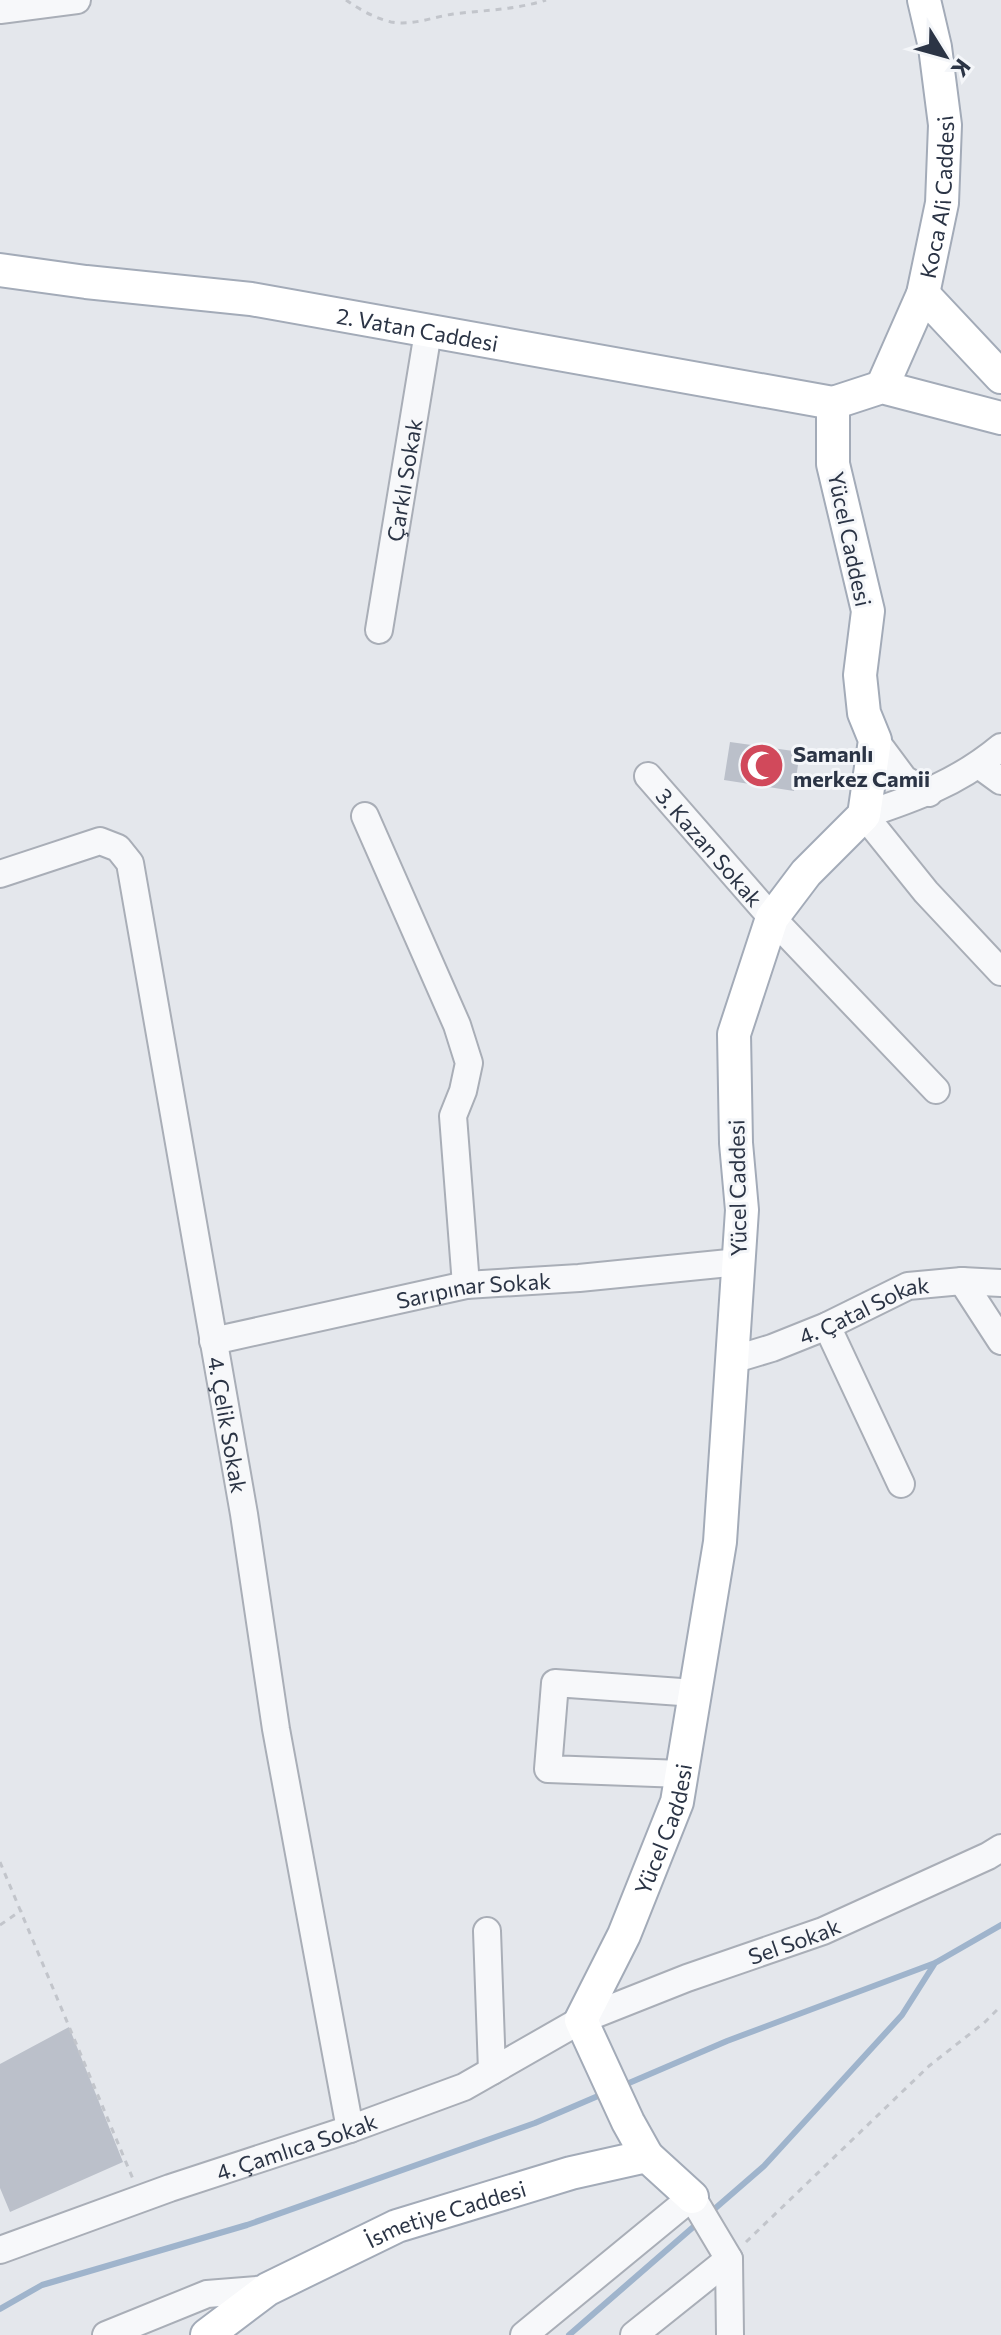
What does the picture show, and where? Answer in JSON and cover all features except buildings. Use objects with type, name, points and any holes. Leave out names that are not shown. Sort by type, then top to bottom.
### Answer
[{"type":"main road","name":"Koca Ali Caddesi","points":[[882,387],[923,294],[942,203],[945,125],[935,47],[924,0]]},
{"type":"main road","name":"2. Vatan Caddesi","points":[[0,270],[251,299],[833,403]]},
{"type":"main road","points":[[923,294],[1001,377]]},
{"type":"main road","points":[[833,403],[882,387],[1001,418]]},
{"type":"main road","name":"Yücel Caddesi","points":[[586,2031],[677,1802],[720,1542],[742,1210],[736,1143],[734,1034],[772,918],[806,873],[864,815],[875,740],[864,713],[860,675],[868,611],[833,464],[833,403]]},
{"type":"main road","points":[[586,2031],[647,2156],[692,2197]]},
{"type":"main road","name":"İsmetiye Caddesi","points":[[207,2335],[268,2289],[397,2226],[571,2173],[647,2156]]},
{"type":"street","points":[[0,10],[26,3],[77,0]]},
{"type":"street","name":"Çarklı Sokak","points":[[379,630],[428,332]]},
{"type":"street","points":[[875,740],[904,779],[929,793]]},
{"type":"street","points":[[1001,747],[979,765],[929,793],[864,815],[926,892],[1001,972]]},
{"type":"street","points":[[979,765],[1001,781]]},
{"type":"street","name":"3. Kazan Sokak","points":[[648,776],[772,918],[936,1090]]},
{"type":"street","points":[[365,816],[457,1025],[469,1063],[453,1116],[466,1285]]},
{"type":"street","name":"4. Çelik Sokak","points":[[0,874],[100,841],[118,848],[130,863],[244,1514],[276,1729],[350,2129]]},
{"type":"street","name":"Sarıpınar Sokak","points":[[213,1341],[466,1285],[579,1278],[739,1262]]},
{"type":"street","points":[[962,1281],[1001,1341]]},
{"type":"street","name":"4. Çatal Sokak","points":[[732,1360],[827,1326],[908,1286],[962,1281],[1001,1283]]},
{"type":"street","points":[[827,1326],[901,1484]]},
{"type":"street","points":[[682,1774],[548,1769],[555,1683],[695,1693]]},
{"type":"street","name":"Sel Sokak","points":[[586,2031],[687,1978],[823,1931],[1001,1848]]},
{"type":"street","points":[[487,1931],[492,2071]]},
{"type":"street","name":"4. Çamlıca Sokak","points":[[0,2250],[464,2087],[492,2071],[586,2031]]},
{"type":"street","points":[[524,2335],[692,2197],[729,2259],[730,2335]]},
{"type":"street","points":[[634,2335],[729,2259]]},
{"type":"street","points":[[106,2335],[207,2294],[268,2289]]},
{"type":"path","points":[[346,0],[365,12],[392,22],[424,21],[451,14],[520,8],[546,0]]},
{"type":"path","points":[[0,1862],[141,2198]]},
{"type":"path","points":[[0,1925],[22,1910]]},
{"type":"path","points":[[729,2259],[929,2066],[1001,2006]]},
{"type":"waterway","points":[[622,2086],[727,2041],[935,1963],[1001,1925]]},
{"type":"waterway","points":[[711,2212],[764,2166],[902,2015],[935,1963]]},
{"type":"waterway","points":[[0,2309],[42,2285],[247,2225],[535,2123],[605,2093]]},
{"type":"waterway","points":[[569,2335],[699,2222]]},
{"type":"place","name":"Samanlı merkez Camii","points":[[762,766]]}]
